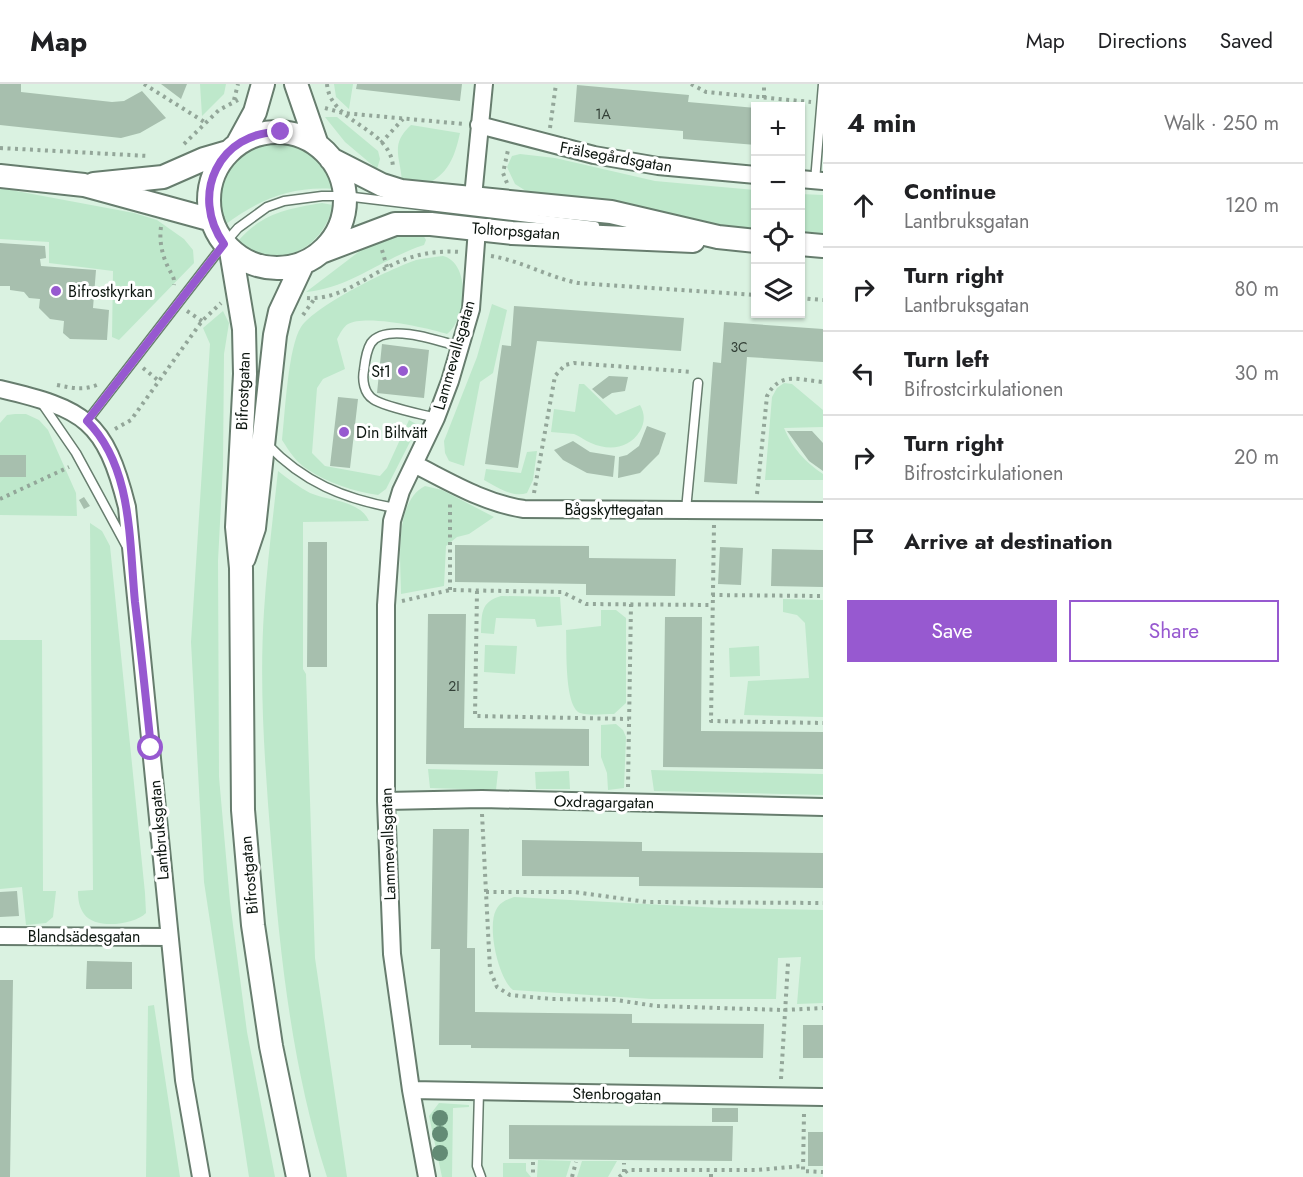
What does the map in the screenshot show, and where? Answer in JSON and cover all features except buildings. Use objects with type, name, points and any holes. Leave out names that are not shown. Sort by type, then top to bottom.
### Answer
[{"type":"main road","points":[[0,176],[84,185],[212,220],[209,201],[211,183],[218,167],[233,148],[255,112],[263,84]]},
{"type":"main road","points":[[296,84],[324,152],[341,177],[345,196]]},
{"type":"main road","name":"Toltorpsgatan","points":[[233,148],[258,135],[273,132],[297,135],[382,185],[401,191],[611,212],[718,237],[751,240]]},
{"type":"main road","points":[[84,185],[163,177],[233,148]]},
{"type":"main road","name":"Bifrostgatan","points":[[241,568],[254,528],[275,335],[280,312],[288,294],[311,258],[339,228],[345,196]]},
{"type":"main road","name":"Bifrostgatan","points":[[212,220],[228,247],[244,329],[245,374],[237,527],[241,568],[243,810],[253,925],[271,1046],[298,1177]]},
{"type":"main road","name":"Toltorpsgatan","points":[[228,247],[247,261],[265,267],[284,268],[376,229],[394,224],[431,224],[477,230],[687,241],[718,237]]},
{"type":"main road","points":[[805,244],[823,246]]},
{"type":"street","points":[[473,197],[484,84]]},
{"type":"street","name":"Frälsegårdsgatan","points":[[479,126],[548,144],[658,166],[751,175]]},
{"type":"street","name":"Lammevallsgatan","points":[[427,1177],[411,1090],[392,954],[386,801],[386,605],[390,542],[395,508],[436,418],[460,347],[471,309],[477,230]]},
{"type":"street","name":"Lantbruksgatan","points":[[0,389],[66,408],[87,421],[101,437],[119,478],[127,507],[184,1080],[201,1177]]},
{"type":"street","name":"Bågskyttegatan","points":[[414,464],[503,506],[531,509],[823,511]]},
{"type":"street","name":"Oxdragargatan","points":[[386,801],[482,799],[823,807]]},
{"type":"street","name":"Blandsädesgatan","points":[[0,936],[169,937]]},
{"type":"street","name":"Stenbrogatan","points":[[411,1090],[823,1098]]},
{"type":"lane","points":[[813,180],[822,84]]},
{"type":"lane","points":[[87,421],[228,247],[238,228],[267,207],[301,198],[345,196],[514,218],[718,237]]},
{"type":"lane","points":[[436,418],[372,399],[365,389],[363,377],[366,353],[372,341],[392,332],[431,338],[460,347]]},
{"type":"lane","points":[[686,510],[698,383]]},
{"type":"lane","points":[[38,399],[76,453],[130,552]]},
{"type":"lane","points":[[265,442],[282,460],[310,480],[361,502],[395,508]]},
{"type":"lane","points":[[478,1092],[477,1166],[481,1177]]},
{"type":"path","points":[[144,84],[206,123]]},
{"type":"path","points":[[234,100],[238,84]]},
{"type":"path","points":[[548,144],[556,84]]},
{"type":"path","points":[[691,84],[706,92],[821,102]]},
{"type":"path","points":[[764,84],[764,98]]},
{"type":"path","points":[[381,143],[403,118]]},
{"type":"path","points":[[166,207],[160,229],[160,243],[167,266],[175,278],[170,291]]},
{"type":"path","points":[[288,294],[315,298],[343,292],[410,257],[449,251],[508,258],[559,279],[578,283],[751,295]]},
{"type":"path","points":[[101,437],[131,420],[210,310],[237,295]]},
{"type":"path","points":[[298,321],[311,307],[315,298]]},
{"type":"path","points":[[805,298],[823,300]]},
{"type":"path","points":[[531,509],[555,376],[565,365],[574,363],[688,370],[698,377],[698,383]]},
{"type":"path","points":[[48,383],[78,389],[89,388],[100,383],[106,376]]},
{"type":"path","points":[[756,510],[766,396],[778,381],[788,379],[823,382]]},
{"type":"path","points":[[0,499],[71,466],[67,458],[76,453]]},
{"type":"path","points":[[450,482],[450,590]]},
{"type":"path","points":[[714,510],[711,721],[823,723]]},
{"type":"path","points":[[386,605],[424,594],[450,590],[562,592],[586,604],[712,605]]},
{"type":"path","points":[[477,591],[475,716],[629,719]]},
{"type":"path","points":[[712,595],[823,596]]},
{"type":"path","points":[[628,803],[631,604]]},
{"type":"path","points":[[482,820],[490,970],[497,987],[510,995],[552,999],[616,1000],[656,1006],[783,1010],[823,1008]]},
{"type":"path","points":[[486,892],[574,892],[647,902],[823,903]]},
{"type":"path","points":[[781,1075],[783,1010],[788,963]]},
{"type":"path","points":[[804,1107],[803,1171],[823,1172]]},
{"type":"path","points":[[533,1162],[533,1177]]},
{"type":"path","points":[[572,1177],[576,1162]]},
{"type":"path","points":[[624,1163],[624,1172]]},
{"type":"path","points":[[619,1177],[624,1172],[758,1170],[802,1166]]},
{"type":"path","points":[[662,1170],[662,1177]]},
{"type":"path","points":[[711,1170],[711,1177]]},
{"type":"green space","points":[[200,84],[226,84],[224,94],[202,116]]},
{"type":"green space","points":[[334,84],[353,84],[349,109],[336,97]]},
{"type":"green space","points":[[325,117],[337,117],[378,151],[380,159],[377,169],[345,142]]},
{"type":"green space","points":[[411,125],[460,133],[456,150],[445,171],[424,185],[402,181],[398,144]]},
{"type":"green space","points":[[266,143],[288,146],[308,154],[324,168],[333,189],[303,190],[276,196],[250,208],[226,224],[221,196],[227,174],[242,156]]},
{"type":"green space","points":[[520,154],[555,158],[655,181],[751,190],[751,228],[700,224],[526,191],[515,184],[507,167],[512,156]]},
{"type":"green space","points":[[0,188],[134,213],[157,220],[184,239],[193,250],[194,263],[119,340],[112,337],[113,271],[49,263],[49,242],[0,239]]},
{"type":"green space","points":[[805,194],[823,195],[823,233],[805,232]]},
{"type":"green space","points":[[322,203],[333,205],[328,221],[309,245],[296,252],[283,256],[268,255],[253,250],[238,241],[266,218]]},
{"type":"green space","points":[[408,232],[422,233],[426,240],[424,245],[337,285],[306,292],[369,244]]},
{"type":"green space","points":[[443,256],[452,261],[462,280],[462,305],[454,327],[447,334],[382,321],[357,321],[348,324],[337,339],[345,369],[323,379],[317,388],[312,453],[325,466],[380,476],[387,468],[409,420],[416,424],[414,434],[386,489],[378,495],[369,494],[341,486],[315,474],[296,460],[282,440],[290,365],[301,327],[322,309],[372,279],[416,260]]},
{"type":"green space","points":[[492,304],[507,310],[493,373],[480,382],[464,466],[449,461],[445,453],[444,441],[477,357]]},
{"type":"green space","points":[[223,311],[229,323],[224,354],[223,465],[218,561],[219,777],[230,902],[247,1032],[275,1177],[249,1177],[204,882],[191,642],[210,344],[203,328]]},
{"type":"green space","points":[[784,383],[792,384],[823,410],[823,427],[784,428],[800,454],[823,474],[823,480],[765,480],[772,397],[777,388]]},
{"type":"green space","points":[[579,384],[584,384],[616,415],[640,405],[644,421],[640,431],[630,442],[618,447],[605,447],[574,434],[551,432],[554,409],[575,412]]},
{"type":"green space","points":[[26,414],[39,420],[48,430],[76,493],[77,516],[0,515],[0,423],[7,415]]},
{"type":"green space","points":[[537,451],[533,480],[527,493],[510,493],[484,480],[486,469],[521,473],[527,452]]},
{"type":"green space","points":[[278,471],[310,493],[359,509],[369,521],[303,522],[303,669],[306,674],[315,958],[347,1177],[327,1177],[296,1053],[283,969],[267,785],[262,669],[265,593]]},
{"type":"green space","points":[[425,486],[442,490],[494,517],[469,534],[457,537],[446,546],[444,586],[401,594],[400,551],[403,519],[415,494]]},
{"type":"green space","points":[[90,523],[102,531],[110,546],[145,893],[146,913],[133,920],[115,924],[105,924],[89,919],[82,911],[78,897],[78,891],[93,890]]},
{"type":"green space","points":[[501,596],[560,597],[562,625],[537,627],[535,619],[496,618],[494,634],[481,633],[482,615],[486,605]]},
{"type":"green space","points":[[783,599],[823,600],[823,717],[744,715],[748,681],[809,678],[805,623],[797,615],[783,612]]},
{"type":"green space","points":[[601,610],[616,610],[626,618],[626,703],[614,714],[592,715],[580,713],[571,699],[566,630],[601,626]]},
{"type":"green space","points":[[0,640],[42,640],[43,891],[56,891],[53,917],[46,923],[26,925],[22,887],[0,889]]},
{"type":"green space","points":[[485,645],[517,646],[515,674],[484,672]]},
{"type":"green space","points":[[759,646],[760,676],[730,677],[729,648]]},
{"type":"green space","points":[[616,724],[623,730],[626,737],[624,788],[608,790],[607,773],[601,757],[601,725]]},
{"type":"green space","points":[[428,769],[498,771],[496,790],[430,788]]},
{"type":"green space","points":[[651,770],[823,774],[823,795],[654,791]]},
{"type":"green space","points":[[569,771],[570,789],[536,789],[535,772]]},
{"type":"green space","points":[[514,897],[721,908],[823,910],[823,1003],[797,1004],[801,957],[778,958],[776,999],[651,999],[513,990],[499,964],[493,940],[493,928],[498,907]]},
{"type":"green space","points":[[154,1005],[180,1177],[146,1177],[148,1006]]},
{"type":"green space","points":[[439,1103],[469,1105],[469,1107],[453,1108],[452,1177],[442,1177],[429,1116]]},
{"type":"green space","points":[[538,1160],[571,1161],[566,1177],[537,1177]]},
{"type":"green space","points":[[582,1161],[617,1161],[608,1177],[577,1177]]},
{"type":"green space","points":[[503,1163],[526,1163],[526,1171],[531,1177],[503,1177]]},
{"type":"place","name":"Bifrostkyrkan","points":[[56,291]]},
{"type":"place","name":"St1","points":[[403,371]]},
{"type":"place","name":"Din Biltvätt","points":[[344,432]]},
{"type":"route","points":[[151,748],[127,507],[112,458],[97,431],[87,421],[224,244],[213,225],[209,201],[211,183],[222,159],[234,147],[251,137],[281,132]]}]
